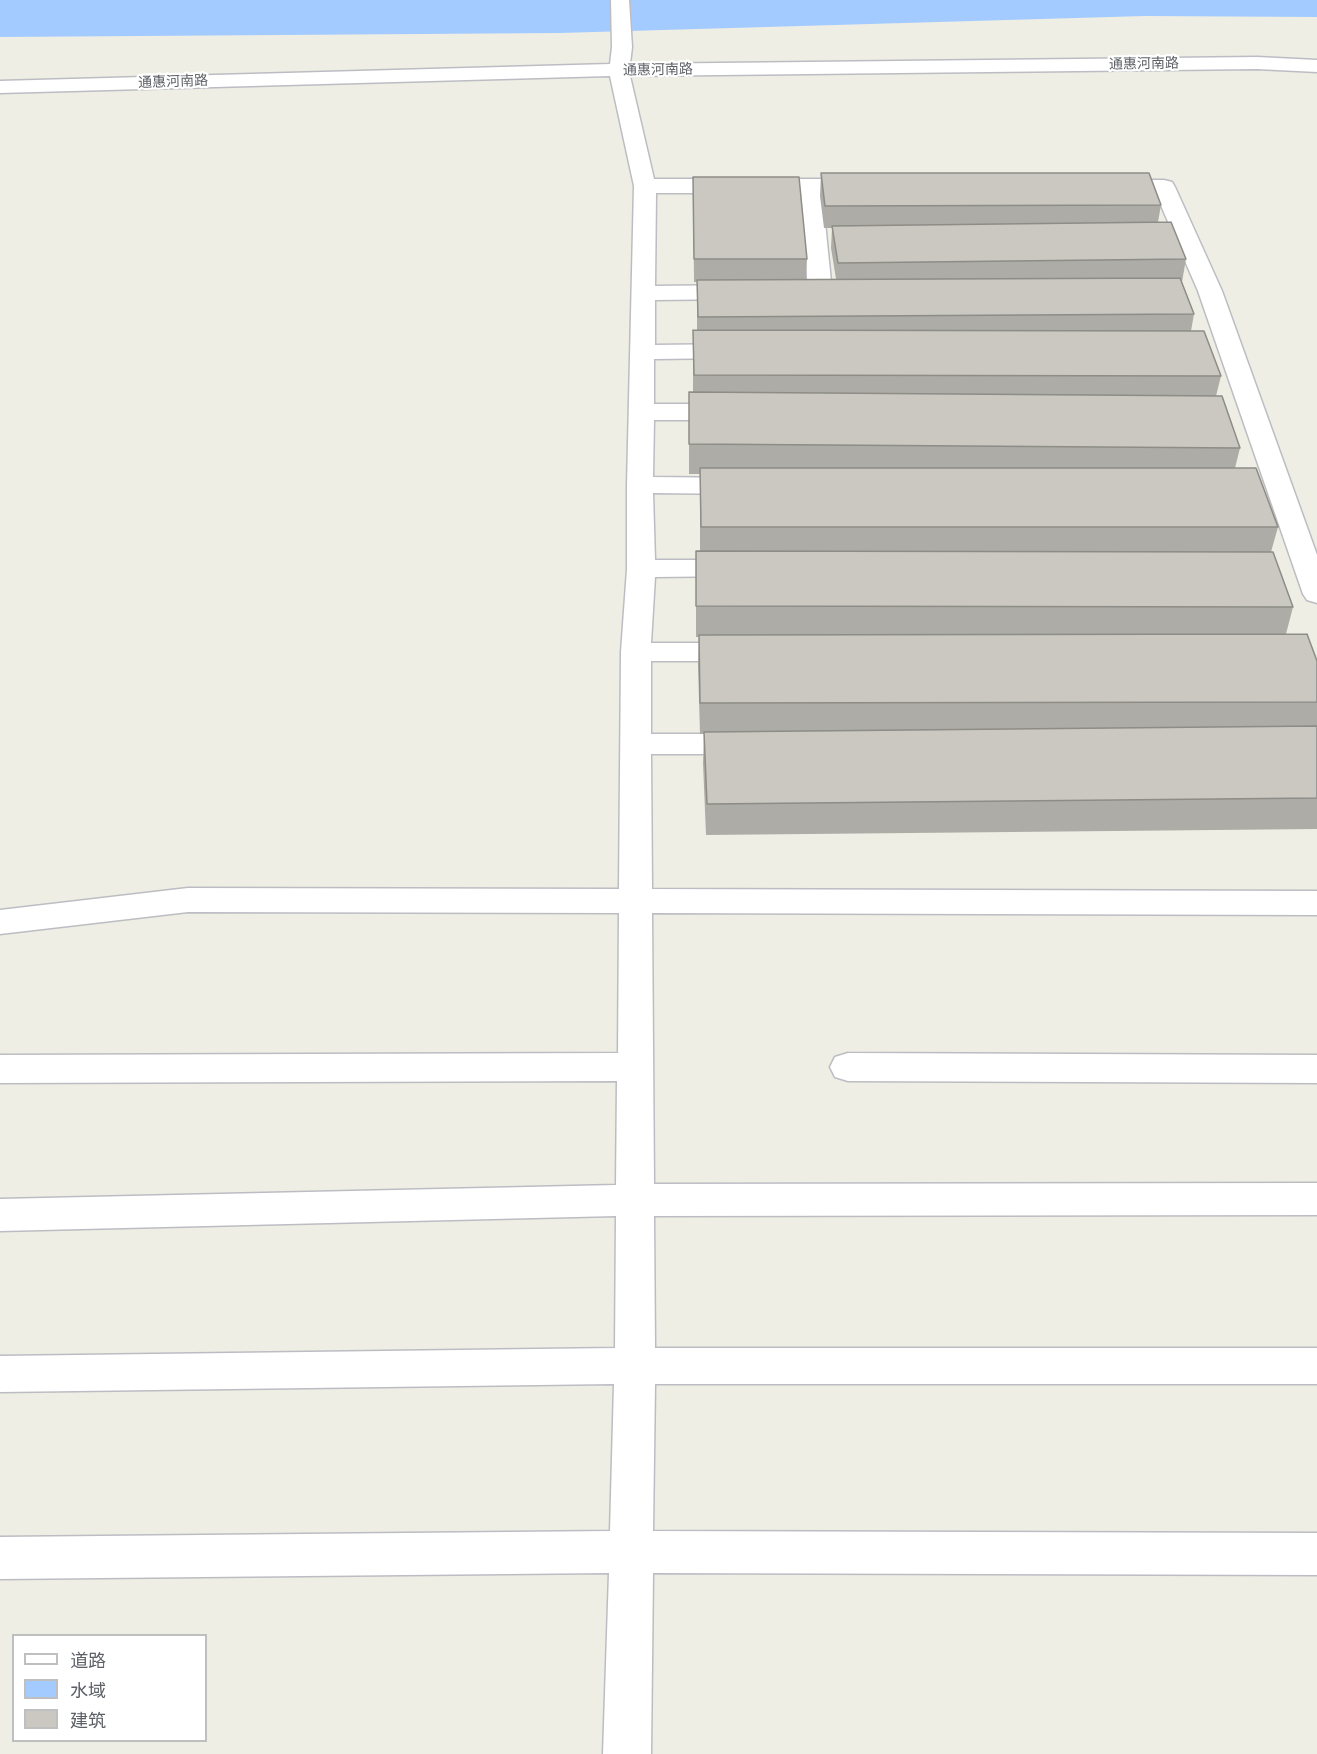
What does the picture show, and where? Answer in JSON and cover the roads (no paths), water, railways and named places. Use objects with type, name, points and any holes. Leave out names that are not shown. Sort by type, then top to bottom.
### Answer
[{"type":"street","points":[[620,0],[621,59],[645,186],[640,485],[641,568],[636,652],[636,1366],[627,1754]]},
{"type":"street","name":"通惠河南路","points":[[0,87],[621,59],[1257,63],[1317,66]]},
{"type":"street","points":[[645,186],[882,186]]},
{"type":"street","points":[[811,186],[820,291]]},
{"type":"street","points":[[1094,187],[1164,187],[1198,291],[1295,565],[1317,594]]},
{"type":"street","points":[[796,292],[843,291]]},
{"type":"street","points":[[643,293],[761,292]]},
{"type":"street","points":[[642,351],[760,351]]},
{"type":"street","points":[[642,412],[760,412]]},
{"type":"street","points":[[640,485],[770,486]]},
{"type":"street","points":[[641,568],[772,568]]},
{"type":"street","points":[[636,652],[768,652]]},
{"type":"street","points":[[637,744],[780,744]]},
{"type":"street","points":[[0,922],[188,900],[636,903],[1317,903]]},
{"type":"street","points":[[0,1069],[636,1067]]},
{"type":"street","points":[[848,1067],[1317,1069]]},
{"type":"street","points":[[0,1215],[635,1200],[1317,1199]]},
{"type":"street","points":[[0,1374],[636,1366],[1317,1366]]},
{"type":"street","points":[[0,1558],[631,1551],[1317,1554]]},
{"type":"water","points":[[0,0],[1317,0],[1317,17],[1145,16],[560,33],[0,37]]}]
